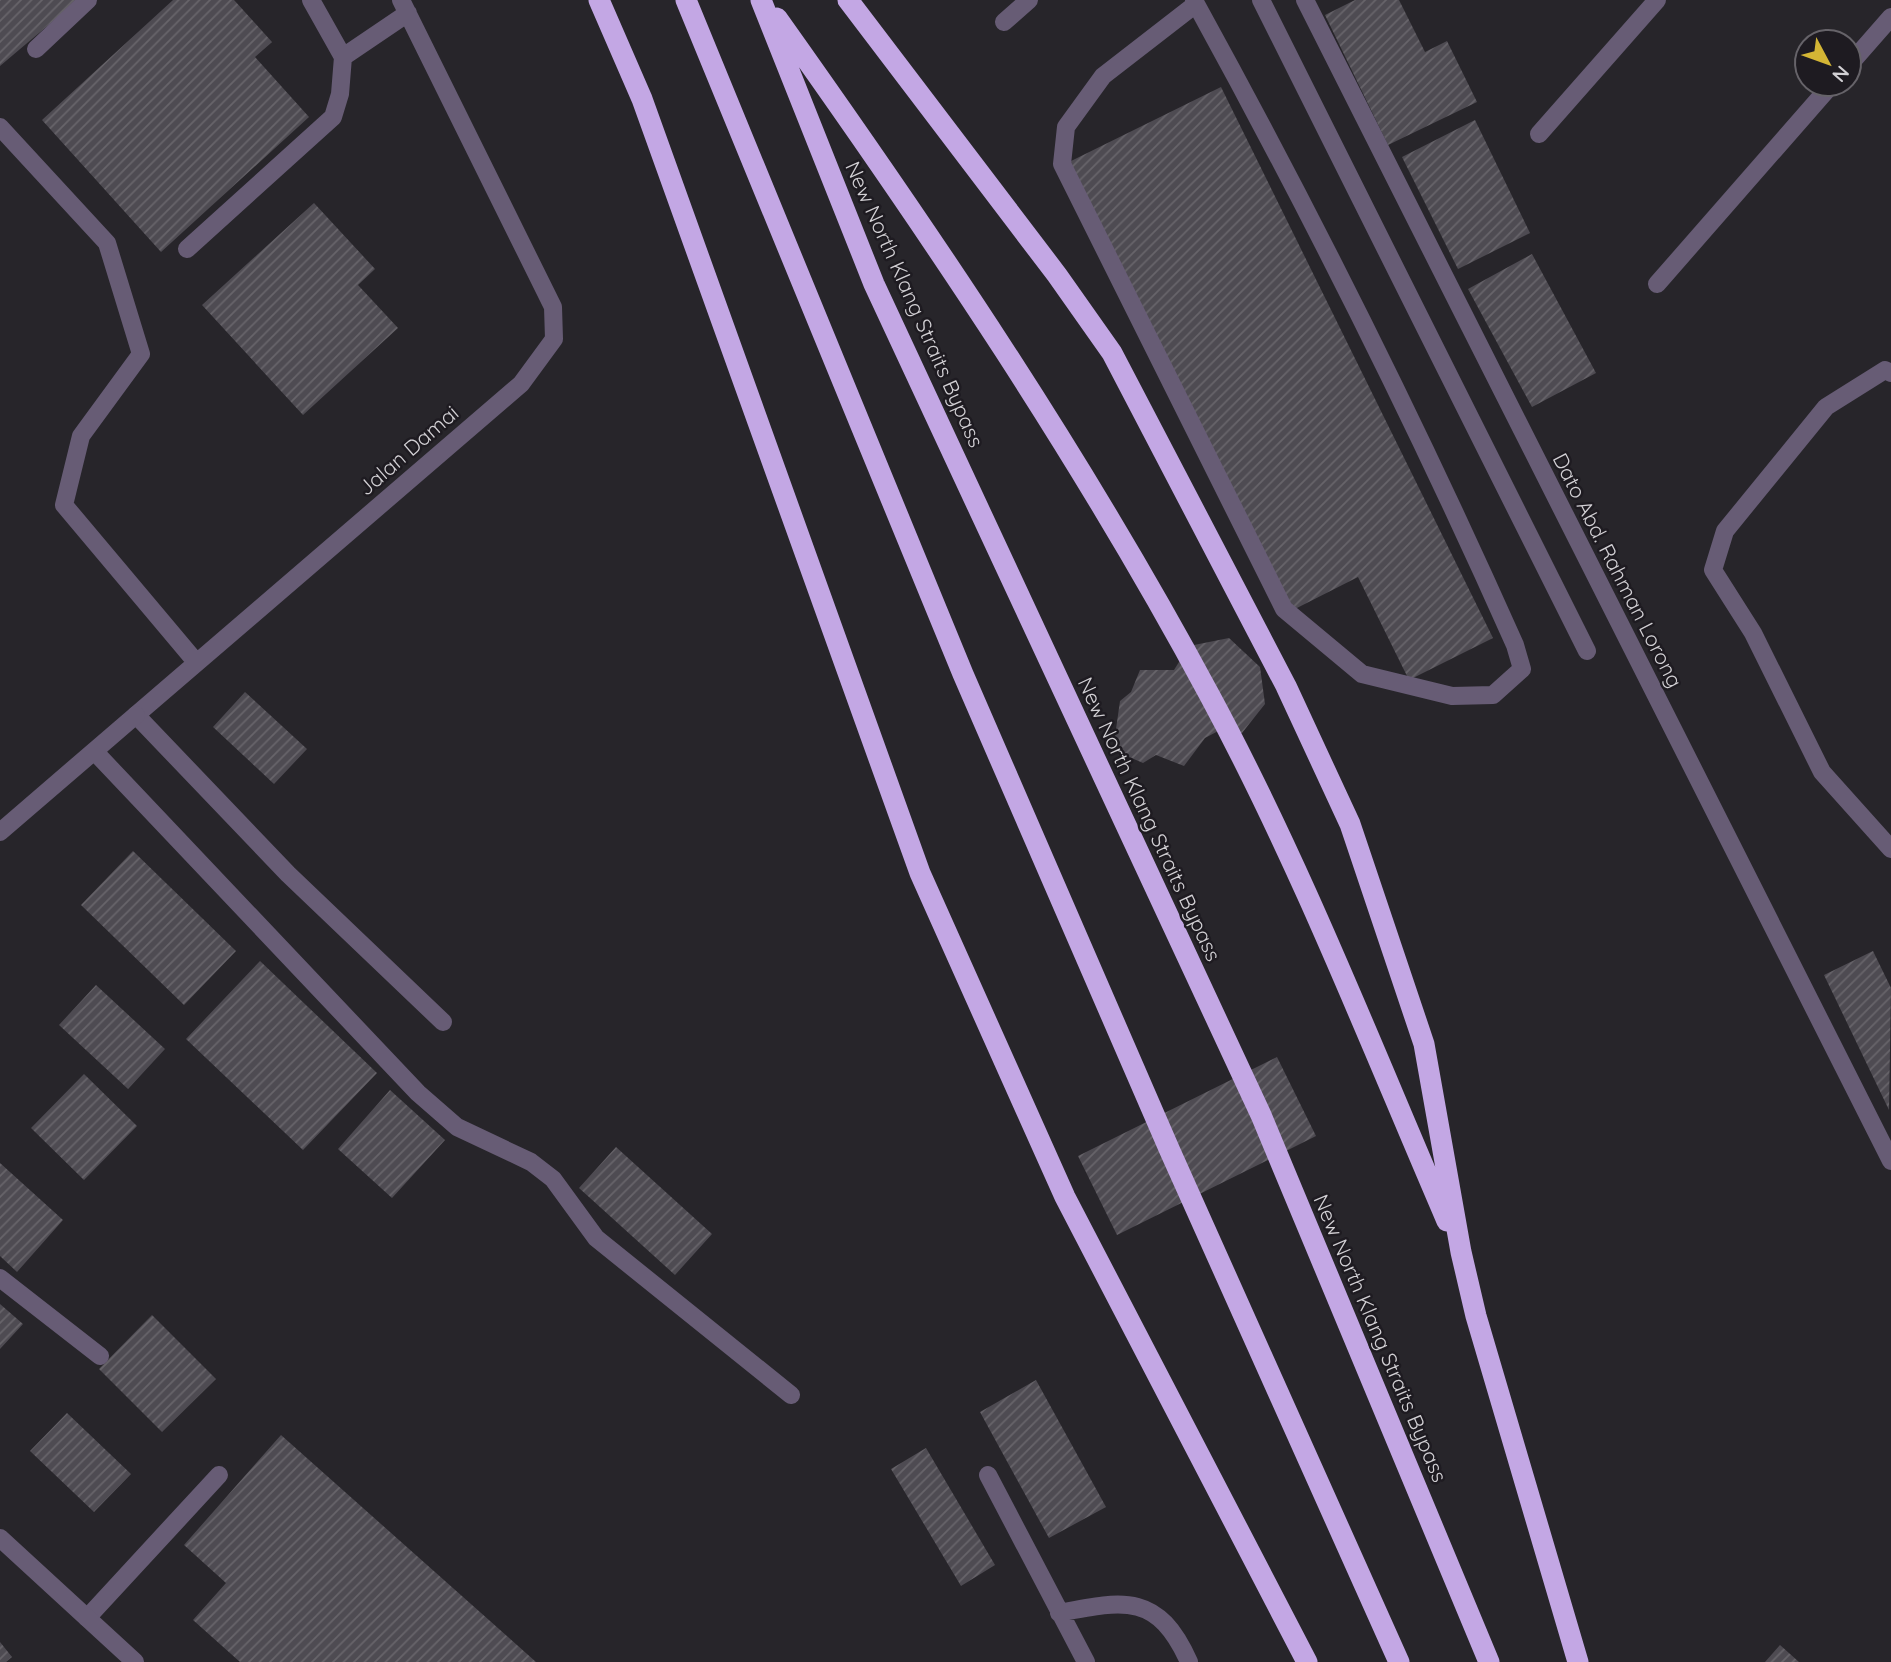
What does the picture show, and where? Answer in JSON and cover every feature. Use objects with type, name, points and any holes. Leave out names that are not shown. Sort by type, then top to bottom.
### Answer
[{"type":"highway","points":[[599,0],[642,99],[920,873],[1065,1197],[1305,1662]]},
{"type":"highway","points":[[686,0],[963,674],[1170,1151],[1399,1662]]},
{"type":"highway","points":[[762,0],[871,151],[984,321],[1108,516],[1210,696],[1292,857],[1461,1252]]},
{"type":"highway","name":"New North Klang Straits Bypass","points":[[762,0],[874,284],[1261,1115],[1489,1662]]},
{"type":"highway","points":[[848,0],[1057,275],[1112,353],[1286,686],[1350,824],[1424,1044],[1461,1252],[1476,1316],[1578,1662]]},
{"type":"street","points":[[36,49],[88,0]]},
{"type":"street","points":[[187,249],[333,117],[340,94],[343,57],[311,0]]},
{"type":"street","points":[[1004,22],[1029,0]]},
{"type":"street","points":[[1262,0],[1587,651]]},
{"type":"street","name":"Dato Abd. Rahman Lorong","points":[[1305,0],[1891,1161]]},
{"type":"street","points":[[1539,134],[1657,0]]},
{"type":"street","points":[[1195,2],[1256,114],[1441,479],[1515,645],[1522,669],[1493,695],[1452,696],[1362,674],[1284,609],[1062,164],[1066,127],[1103,76],[1195,2]]},
{"type":"street","points":[[343,57],[404,7]]},
{"type":"street","name":"Jalan Damai","points":[[0,832],[520,384],[554,339],[553,307],[404,7]]},
{"type":"street","points":[[1863,49],[1891,17]]},
{"type":"street","points":[[1657,284],[1820,98]]},
{"type":"street","points":[[0,127],[107,243],[141,354],[81,436],[64,505],[196,662]]},
{"type":"street","points":[[1891,373],[1885,370],[1826,407],[1725,531],[1713,570],[1753,633],[1822,772],[1891,849]]},
{"type":"street","points":[[136,715],[288,873],[443,1022]]},
{"type":"street","points":[[95,752],[418,1093],[457,1127],[531,1162],[553,1179],[596,1238],[791,1395]]},
{"type":"street","points":[[0,1278],[100,1356]]},
{"type":"street","points":[[87,1618],[219,1475]]},
{"type":"street","points":[[988,1475],[1086,1662]]},
{"type":"street","points":[[0,1538],[135,1662]]},
{"type":"street","points":[[1059,1613],[1111,1602],[1151,1610],[1177,1635],[1189,1662]]},
{"type":"building","points":[[0,0],[78,0],[0,66]]},
{"type":"building","points":[[173,0],[234,0],[272,42],[255,57],[309,117],[161,252],[42,120]]},
{"type":"building","points":[[1355,0],[1399,0],[1425,52],[1447,41],[1477,102],[1388,145],[1325,15]]},
{"type":"building","points":[[1221,87],[1493,638],[1409,680],[1358,577],[1291,611],[1069,162]]},
{"type":"building","points":[[1475,120],[1530,233],[1458,269],[1402,157]]},
{"type":"building","points":[[314,203],[375,269],[358,285],[398,328],[303,415],[202,305]]},
{"type":"building","points":[[1532,254],[1596,373],[1532,407],[1468,289]]},
{"type":"building","points":[[1229,638],[1260,667],[1265,704],[1242,733],[1222,729],[1205,738],[1184,766],[1156,755],[1143,763],[1113,750],[1120,701],[1131,692],[1140,670],[1174,670],[1189,646]]},
{"type":"building","points":[[245,692],[307,749],[274,784],[213,727]]},
{"type":"building","points":[[133,851],[236,951],[184,1005],[81,905]]},
{"type":"building","points":[[1873,951],[1891,988],[1889,1110],[1824,975]]},
{"type":"building","points":[[260,961],[377,1073],[303,1150],[186,1039]]},
{"type":"building","points":[[96,985],[165,1049],[128,1089],[59,1025]]},
{"type":"building","points":[[1277,1057],[1316,1136],[1117,1235],[1078,1156]]},
{"type":"building","points":[[84,1074],[137,1126],[84,1180],[31,1128]]},
{"type":"building","points":[[390,1090],[445,1140],[392,1198],[338,1149]]},
{"type":"building","points":[[616,1147],[712,1234],[675,1275],[579,1188]]},
{"type":"building","points":[[0,1163],[63,1220],[17,1272],[0,1256]]},
{"type":"building","points":[[0,1304],[23,1324],[0,1349]]},
{"type":"building","points":[[152,1315],[216,1379],[162,1432],[99,1369]]},
{"type":"building","points":[[1036,1380],[1106,1507],[1049,1538],[980,1412]]},
{"type":"building","points":[[67,1413],[131,1474],[94,1512],[30,1451]]},
{"type":"building","points":[[281,1435],[536,1662],[240,1662],[193,1620],[226,1583],[184,1545]]},
{"type":"building","points":[[926,1448],[995,1565],[961,1586],[891,1469]]},
{"type":"building","points":[[0,1642],[12,1657],[6,1662],[0,1662]]},
{"type":"building","points":[[1780,1645],[1799,1662],[1765,1662]]}]
